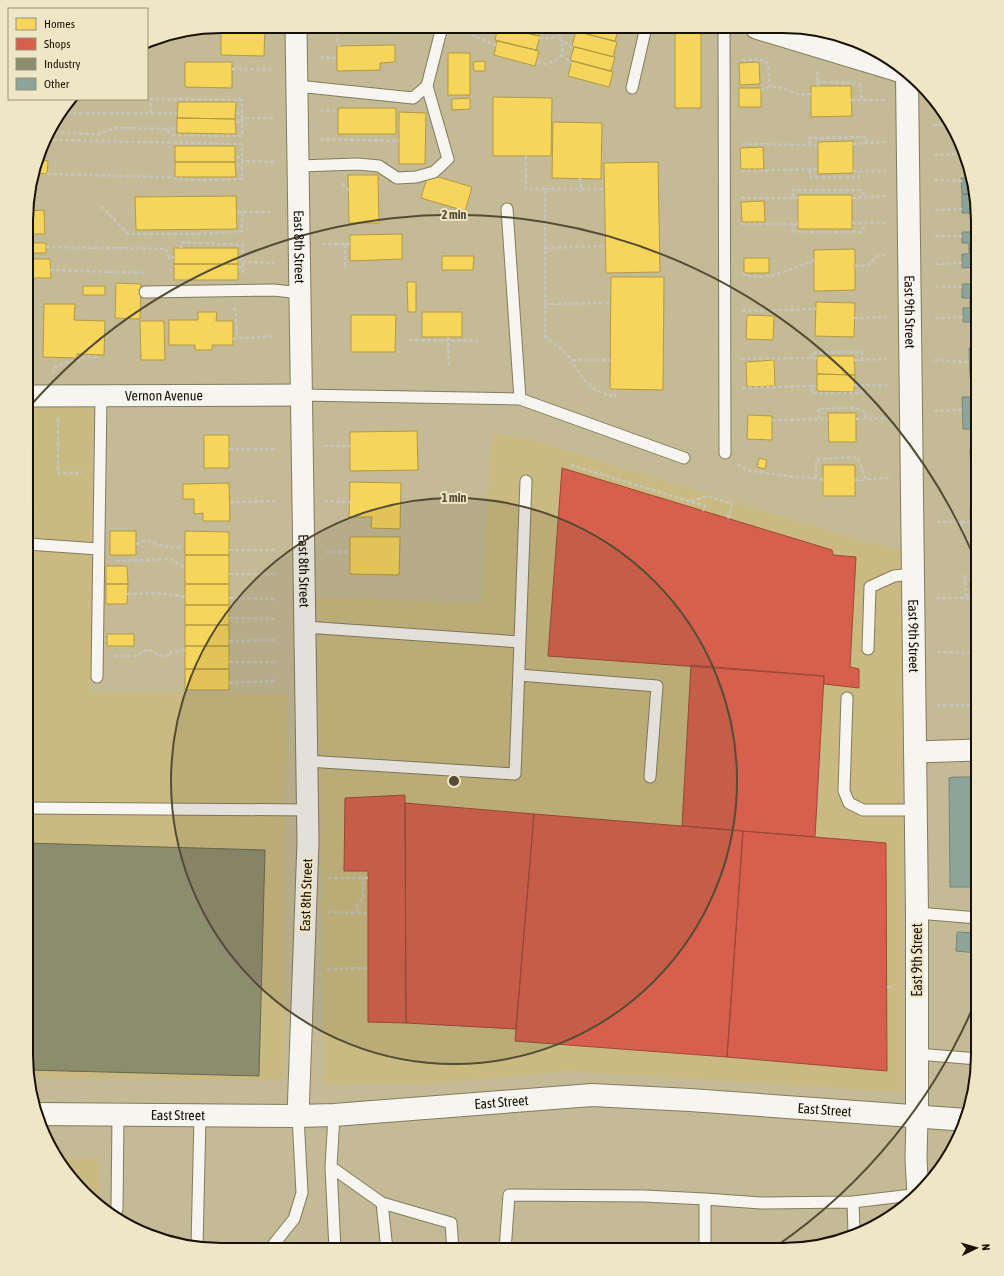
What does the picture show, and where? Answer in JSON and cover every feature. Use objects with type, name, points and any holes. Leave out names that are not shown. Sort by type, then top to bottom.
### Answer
[{"type":"street","name":"East 8th Street","points":[[296,33],[308,810],[298,1116]]},
{"type":"street","points":[[773,33],[895,70]]},
{"type":"street","name":"East 9th Street","points":[[907,80],[917,913],[916,1159],[918,1186]]},
{"type":"street","name":"Vernon Avenue","points":[[33,396],[301,395]]},
{"type":"street","points":[[915,752],[971,750]]},
{"type":"street","name":"East Street","points":[[42,1114],[118,1116],[334,1115],[592,1095],[690,1100],[960,1120]]},
{"type":"lane","points":[[298,166],[358,164],[379,166],[398,178],[416,177],[434,172],[448,159],[427,86],[440,33]]},
{"type":"lane","points":[[632,88],[645,33]]},
{"type":"lane","points":[[724,33],[725,453]]},
{"type":"lane","points":[[297,86],[412,98],[427,86]]},
{"type":"lane","points":[[507,209],[520,399]]},
{"type":"lane","points":[[145,292],[274,290],[300,293]]},
{"type":"lane","points":[[301,395],[520,399],[684,458]]},
{"type":"lane","points":[[97,677],[101,396]]},
{"type":"lane","points":[[307,761],[515,774],[526,480]]},
{"type":"lane","points":[[33,544],[98,549]]},
{"type":"lane","points":[[868,649],[870,587],[894,576],[913,574]]},
{"type":"lane","points":[[305,627],[520,642]]},
{"type":"lane","points":[[519,675],[657,686],[650,777]]},
{"type":"lane","points":[[847,698],[844,791],[849,803],[863,810],[915,810]]},
{"type":"lane","points":[[33,808],[308,810]]},
{"type":"lane","points":[[917,913],[971,917]]},
{"type":"lane","points":[[917,1054],[971,1058]]},
{"type":"lane","points":[[334,1115],[332,1167],[335,1243]]},
{"type":"lane","points":[[116,1211],[118,1116]]},
{"type":"lane","points":[[197,1241],[200,1116]]},
{"type":"lane","points":[[275,1243],[294,1219],[302,1193],[298,1116]]},
{"type":"lane","points":[[332,1167],[382,1203],[451,1222],[452,1243]]},
{"type":"lane","points":[[506,1243],[509,1195],[644,1196],[761,1203],[853,1202],[907,1196]]},
{"type":"lane","points":[[705,1199],[705,1243]]},
{"type":"lane","points":[[853,1202],[854,1229]]},
{"type":"lane","points":[[382,1203],[386,1243]]},
{"type":"path","points":[[336,33],[339,46]]},
{"type":"path","points":[[475,33],[474,36],[496,45]]},
{"type":"path","points":[[537,62],[546,64],[556,60],[561,55],[563,48],[557,33]]},
{"type":"path","points":[[539,38],[558,37],[573,48]]},
{"type":"path","points":[[561,55],[572,63]]},
{"type":"path","points":[[319,57],[337,58]]},
{"type":"path","points":[[724,60],[762,60],[768,63],[770,87]]},
{"type":"path","points":[[232,69],[274,69]]},
{"type":"path","points":[[818,82],[860,83],[862,100]]},
{"type":"path","points":[[761,90],[766,87],[779,86],[799,94],[811,94]]},
{"type":"path","points":[[151,113],[151,100],[242,100],[242,136],[173,135],[165,129]]},
{"type":"path","points":[[851,100],[890,100]]},
{"type":"path","points":[[319,111],[338,111]]},
{"type":"path","points":[[68,112],[177,113]]},
{"type":"path","points":[[236,113],[242,114]]},
{"type":"path","points":[[242,118],[274,118]]},
{"type":"path","points":[[236,122],[242,122]]},
{"type":"path","points":[[933,125],[945,126]]},
{"type":"path","points":[[55,132],[98,134],[115,128],[178,128]]},
{"type":"path","points":[[810,145],[809,138],[866,137],[866,143]]},
{"type":"path","points":[[319,139],[399,141]]},
{"type":"path","points":[[47,174],[160,177],[197,180],[242,179],[242,144],[51,140]]},
{"type":"path","points":[[852,144],[890,142]]},
{"type":"path","points":[[724,144],[817,145]]},
{"type":"path","points":[[934,155],[959,154]]},
{"type":"path","points":[[526,156],[526,189],[604,189]]},
{"type":"path","points":[[236,157],[242,157]]},
{"type":"path","points":[[242,162],[274,162]]},
{"type":"path","points":[[236,165],[242,166]]},
{"type":"path","points":[[724,172],[818,169]]},
{"type":"path","points":[[810,170],[810,177],[859,177],[859,171]]},
{"type":"path","points":[[853,171],[890,171]]},
{"type":"path","points":[[580,178],[581,189]]},
{"type":"path","points":[[934,180],[962,181]]},
{"type":"path","points":[[545,189],[544,336],[563,350],[572,360],[580,375],[595,391],[615,397],[615,390]]},
{"type":"path","points":[[793,198],[793,190],[861,190],[866,197]]},
{"type":"path","points":[[852,198],[890,196]]},
{"type":"path","points":[[724,198],[798,198]]},
{"type":"path","points":[[101,206],[128,234],[193,234],[242,231],[242,212]]},
{"type":"path","points":[[935,210],[962,209]]},
{"type":"path","points":[[236,212],[274,212]]},
{"type":"path","points":[[852,223],[890,223]]},
{"type":"path","points":[[794,224],[794,231],[861,232],[866,223]]},
{"type":"path","points":[[724,225],[798,224]]},
{"type":"path","points":[[935,236],[962,236]]},
{"type":"path","points":[[181,248],[181,242],[243,245],[243,260]]},
{"type":"path","points":[[319,244],[350,244]]},
{"type":"path","points":[[345,244],[345,269]]},
{"type":"path","points":[[545,248],[605,246]]},
{"type":"path","points":[[46,247],[166,249],[169,258],[174,257]]},
{"type":"path","points":[[855,266],[868,265],[877,256],[891,255]]},
{"type":"path","points":[[238,259],[243,260],[243,262],[274,263]]},
{"type":"path","points":[[724,272],[740,272],[747,277],[771,276],[814,260]]},
{"type":"path","points":[[935,264],[962,263]]},
{"type":"path","points":[[238,267],[243,266]]},
{"type":"path","points":[[935,287],[962,287]]},
{"type":"path","points":[[222,291],[236,311],[236,338]]},
{"type":"path","points":[[545,304],[611,303]]},
{"type":"path","points":[[724,312],[816,309]]},
{"type":"path","points":[[854,318],[892,317]]},
{"type":"path","points":[[935,318],[963,317]]},
{"type":"path","points":[[233,339],[274,336]]},
{"type":"path","points":[[448,337],[449,366]]},
{"type":"path","points":[[409,340],[481,341]]},
{"type":"path","points":[[812,359],[812,353],[862,352],[862,360]]},
{"type":"path","points":[[96,355],[96,357],[86,356],[78,361],[68,362],[53,368],[58,396],[58,473],[100,473]]},
{"type":"path","points":[[725,359],[817,358]]},
{"type":"path","points":[[854,360],[892,359]]},
{"type":"path","points":[[572,360],[610,360]]},
{"type":"path","points":[[934,360],[970,362]]},
{"type":"path","points":[[812,386],[812,393],[862,393],[862,385]]},
{"type":"path","points":[[854,386],[892,385]]},
{"type":"path","points":[[724,388],[817,386]]},
{"type":"path","points":[[819,419],[818,409],[863,410],[866,418]]},
{"type":"path","points":[[934,411],[962,410]]},
{"type":"path","points":[[856,419],[892,418]]},
{"type":"path","points":[[772,420],[828,419]]},
{"type":"path","points":[[323,446],[350,446]]},
{"type":"path","points":[[229,449],[276,449]]},
{"type":"path","points":[[725,453],[745,470],[823,480]]},
{"type":"path","points":[[816,478],[816,461],[820,459],[855,458],[858,459],[866,479]]},
{"type":"path","points":[[571,465],[705,506],[703,512]]},
{"type":"path","points":[[855,480],[893,478]]},
{"type":"path","points":[[690,502],[708,496],[732,504],[728,519]]},
{"type":"path","points":[[230,502],[276,501]]},
{"type":"path","points":[[324,501],[350,502]]},
{"type":"path","points":[[937,522],[971,522]]},
{"type":"path","points":[[961,522],[963,534],[971,543]]},
{"type":"path","points":[[136,544],[146,540],[152,541],[164,547],[183,547]]},
{"type":"path","points":[[229,550],[276,550]]},
{"type":"path","points":[[324,552],[350,552]]},
{"type":"path","points":[[98,562],[172,559],[185,568]]},
{"type":"path","points":[[229,574],[276,574]]},
{"type":"path","points":[[966,575],[966,598]]},
{"type":"path","points":[[127,594],[157,593],[185,597]]},
{"type":"path","points":[[229,598],[277,599]]},
{"type":"path","points":[[936,598],[971,598]]},
{"type":"path","points":[[229,618],[276,619]]},
{"type":"path","points":[[229,641],[277,640]]},
{"type":"path","points":[[97,656],[137,656],[143,651],[149,650],[153,651],[159,656],[170,655],[171,652],[185,650]]},
{"type":"path","points":[[936,652],[971,653]]},
{"type":"path","points":[[229,662],[277,662]]},
{"type":"path","points":[[229,683],[276,682]]},
{"type":"path","points":[[937,705],[971,705]]},
{"type":"path","points":[[326,878],[368,878]]},
{"type":"path","points":[[358,913],[357,905],[363,898],[362,878]]},
{"type":"path","points":[[326,912],[368,913]]},
{"type":"path","points":[[327,969],[368,968]]},
{"type":"path","points":[[887,987],[895,987]]},
{"type":"shaded area","points":[[33,406],[93,407],[90,692],[287,694],[284,1080],[35,1077],[33,1068]]},
{"type":"shaded area","points":[[492,433],[529,439],[742,505],[903,552],[902,1092],[567,1071],[424,1084],[324,1085],[318,597],[481,603]]},
{"type":"shaded area","points":[[63,1157],[99,1159],[99,1198],[72,1170]]},
{"type":"building: Homes","points":[[221,33],[265,33],[264,56],[221,55]]},
{"type":"building: Homes","points":[[497,33],[526,33],[540,36],[536,50],[495,40]]},
{"type":"building: Homes","points":[[526,33],[539,33],[538,36]]},
{"type":"building: Homes","points":[[575,33],[583,33],[617,42],[613,57],[572,46]]},
{"type":"building: Homes","points":[[582,33],[617,33],[615,41]]},
{"type":"building: Homes","points":[[675,33],[701,33],[701,108],[675,108]]},
{"type":"building: Homes","points":[[497,41],[539,51],[535,66],[494,55]]},
{"type":"building: Homes","points":[[395,45],[395,62],[380,63],[380,70],[337,71],[337,46]]},
{"type":"building: Homes","points":[[574,47],[615,57],[611,71],[570,60]]},
{"type":"building: Homes","points":[[448,53],[470,53],[470,95],[448,95]]},
{"type":"building: Homes","points":[[485,61],[485,71],[474,71],[473,62]]},
{"type":"building: Homes","points":[[572,61],[613,72],[609,87],[568,76]]},
{"type":"building: Homes","points":[[185,62],[232,62],[232,88],[185,87]]},
{"type":"building: Homes","points":[[759,62],[760,84],[740,85],[739,63]]},
{"type":"building: Homes","points":[[811,86],[851,86],[852,116],[811,117]]},
{"type":"building: Homes","points":[[739,88],[761,88],[761,107],[739,107]]},
{"type":"building: Homes","points":[[493,97],[552,98],[551,156],[493,156]]},
{"type":"building: Homes","points":[[470,98],[470,109],[452,110],[452,99]]},
{"type":"building: Homes","points":[[178,102],[236,102],[235,119],[177,118]]},
{"type":"building: Homes","points":[[338,108],[396,108],[396,134],[338,134]]},
{"type":"building: Homes","points":[[399,112],[426,113],[425,164],[399,164]]},
{"type":"building: Homes","points":[[177,118],[235,119],[236,134],[177,133]]},
{"type":"building: Homes","points":[[553,122],[602,123],[601,179],[552,178]]},
{"type":"building: Homes","points":[[853,141],[853,173],[818,174],[818,142]]},
{"type":"building: Homes","points":[[175,146],[235,146],[235,162],[175,162]]},
{"type":"building: Homes","points":[[763,147],[764,169],[741,169],[740,148]]},
{"type":"building: Homes","points":[[43,160],[48,161],[47,174],[39,173]]},
{"type":"building: Homes","points":[[175,162],[235,162],[236,177],[175,177]]},
{"type":"building: Homes","points":[[658,162],[660,272],[606,273],[604,163]]},
{"type":"building: Homes","points":[[428,174],[472,187],[465,211],[421,198]]},
{"type":"building: Homes","points":[[348,175],[378,175],[379,223],[349,223]]},
{"type":"building: Homes","points":[[798,195],[852,195],[852,229],[798,229]]},
{"type":"building: Homes","points":[[236,196],[237,229],[136,230],[135,197]]},
{"type":"building: Homes","points":[[764,201],[765,222],[742,222],[741,202]]},
{"type":"building: Homes","points":[[44,210],[45,234],[33,234],[33,211]]},
{"type":"building: Homes","points":[[402,234],[402,259],[350,261],[350,235]]},
{"type":"building: Homes","points":[[33,243],[46,243],[46,253],[33,253]]},
{"type":"building: Homes","points":[[174,248],[238,248],[238,264],[174,264]]},
{"type":"building: Homes","points":[[855,249],[855,290],[814,291],[814,250]]},
{"type":"building: Homes","points":[[442,256],[474,256],[473,270],[442,270]]},
{"type":"building: Homes","points":[[744,258],[769,258],[769,273],[744,273]]},
{"type":"building: Homes","points":[[33,259],[50,259],[51,278],[33,278]]},
{"type":"building: Homes","points":[[174,264],[238,264],[238,280],[174,280]]},
{"type":"building: Homes","points":[[611,277],[664,277],[663,390],[610,389]]},
{"type":"building: Homes","points":[[407,282],[416,282],[416,312],[408,312]]},
{"type":"building: Homes","points":[[116,283],[141,284],[140,319],[115,318]]},
{"type":"building: Homes","points":[[83,286],[105,286],[105,295],[83,295]]},
{"type":"building: Homes","points":[[816,302],[855,303],[854,337],[815,336]]},
{"type":"building: Homes","points":[[44,304],[75,304],[74,320],[105,321],[104,355],[77,354],[77,358],[43,357]]},
{"type":"building: Homes","points":[[198,312],[217,312],[216,321],[233,321],[233,345],[212,345],[212,350],[195,350],[195,345],[169,345],[169,320],[198,320]]},
{"type":"building: Homes","points":[[422,312],[462,312],[462,337],[422,337]]},
{"type":"building: Homes","points":[[351,315],[396,315],[395,352],[351,352]]},
{"type":"building: Homes","points":[[747,315],[774,316],[773,340],[746,339]]},
{"type":"building: Homes","points":[[140,321],[164,321],[165,360],[141,360]]},
{"type":"building: Homes","points":[[817,356],[854,356],[855,375],[817,374]]},
{"type":"building: Homes","points":[[774,360],[775,386],[747,387],[746,362]]},
{"type":"building: Homes","points":[[817,374],[855,375],[854,392],[817,391]]},
{"type":"building: Homes","points":[[828,413],[856,413],[856,442],[829,442]]},
{"type":"building: Homes","points":[[748,415],[772,416],[772,440],[747,439]]},
{"type":"building: Homes","points":[[417,431],[418,470],[350,471],[350,432]]},
{"type":"building: Homes","points":[[204,435],[229,435],[229,468],[204,468]]},
{"type":"building: Homes","points":[[759,458],[767,460],[765,469],[757,467]]},
{"type":"building: Homes","points":[[823,465],[855,465],[855,496],[823,496]]},
{"type":"building: Homes","points":[[350,482],[401,483],[400,529],[371,528],[372,517],[349,517]]},
{"type":"building: Homes","points":[[229,483],[230,521],[203,521],[203,513],[194,514],[194,499],[183,499],[183,484]]},
{"type":"building: Homes","points":[[110,531],[136,531],[136,555],[110,555]]},
{"type":"building: Homes","points":[[185,531],[229,532],[229,555],[185,555]]},
{"type":"building: Homes","points":[[350,537],[400,537],[399,575],[350,574]]},
{"type":"building: Homes","points":[[185,555],[229,555],[229,584],[185,584]]},
{"type":"building: Homes","points":[[106,566],[127,566],[128,584],[106,584]]},
{"type":"building: Homes","points":[[106,584],[128,584],[127,604],[106,604]]},
{"type":"building: Homes","points":[[185,584],[229,584],[229,605],[185,605]]},
{"type":"building: Homes","points":[[185,605],[229,605],[229,625],[185,625]]},
{"type":"building: Homes","points":[[185,625],[229,625],[229,646],[185,646]]},
{"type":"building: Homes","points":[[107,634],[134,634],[134,646],[107,646]]},
{"type":"building: Homes","points":[[185,646],[229,646],[229,669],[185,669]]},
{"type":"building: Homes","points":[[185,669],[229,669],[229,690],[185,690]]},
{"type":"building: Shops","points":[[562,468],[832,550],[833,555],[856,557],[850,667],[859,669],[859,688],[824,684],[824,676],[548,656]]},
{"type":"building: Shops","points":[[691,665],[824,676],[815,837],[682,826]]},
{"type":"building: Shops","points":[[405,795],[406,1023],[368,1022],[368,871],[344,871],[345,798]]},
{"type":"building: Shops","points":[[405,803],[534,814],[516,1029],[406,1023]]},
{"type":"building: Shops","points":[[534,814],[743,831],[727,1057],[515,1041]]},
{"type":"building: Shops","points":[[743,831],[886,843],[887,1071],[727,1057]]},
{"type":"building: Industry","points":[[33,843],[265,850],[259,1076],[33,1070]]},
{"type":"building: Other","points":[[961,178],[966,178],[969,194],[962,194]]},
{"type":"building: Other","points":[[962,194],[969,194],[971,213],[962,213]]},
{"type":"building: Other","points":[[962,232],[971,232],[971,249],[969,249],[969,243],[962,243]]},
{"type":"building: Other","points":[[969,249],[971,249],[971,267],[962,268],[962,254],[969,254]]},
{"type":"building: Other","points":[[962,284],[971,284],[971,304],[970,298],[962,298]]},
{"type":"building: Other","points":[[971,304],[971,322],[963,322],[963,308],[970,308]]},
{"type":"building: Other","points":[[969,348],[971,348],[971,377]]},
{"type":"building: Other","points":[[962,397],[971,397],[971,429],[963,429]]},
{"type":"building: Other","points":[[970,449],[971,449],[971,476]]},
{"type":"building: Other","points":[[970,508],[971,508],[971,541]]},
{"type":"building: Other","points":[[971,777],[971,887],[950,887],[949,778]]},
{"type":"building: Other","points":[[957,932],[971,933],[971,952],[956,951]]}]
